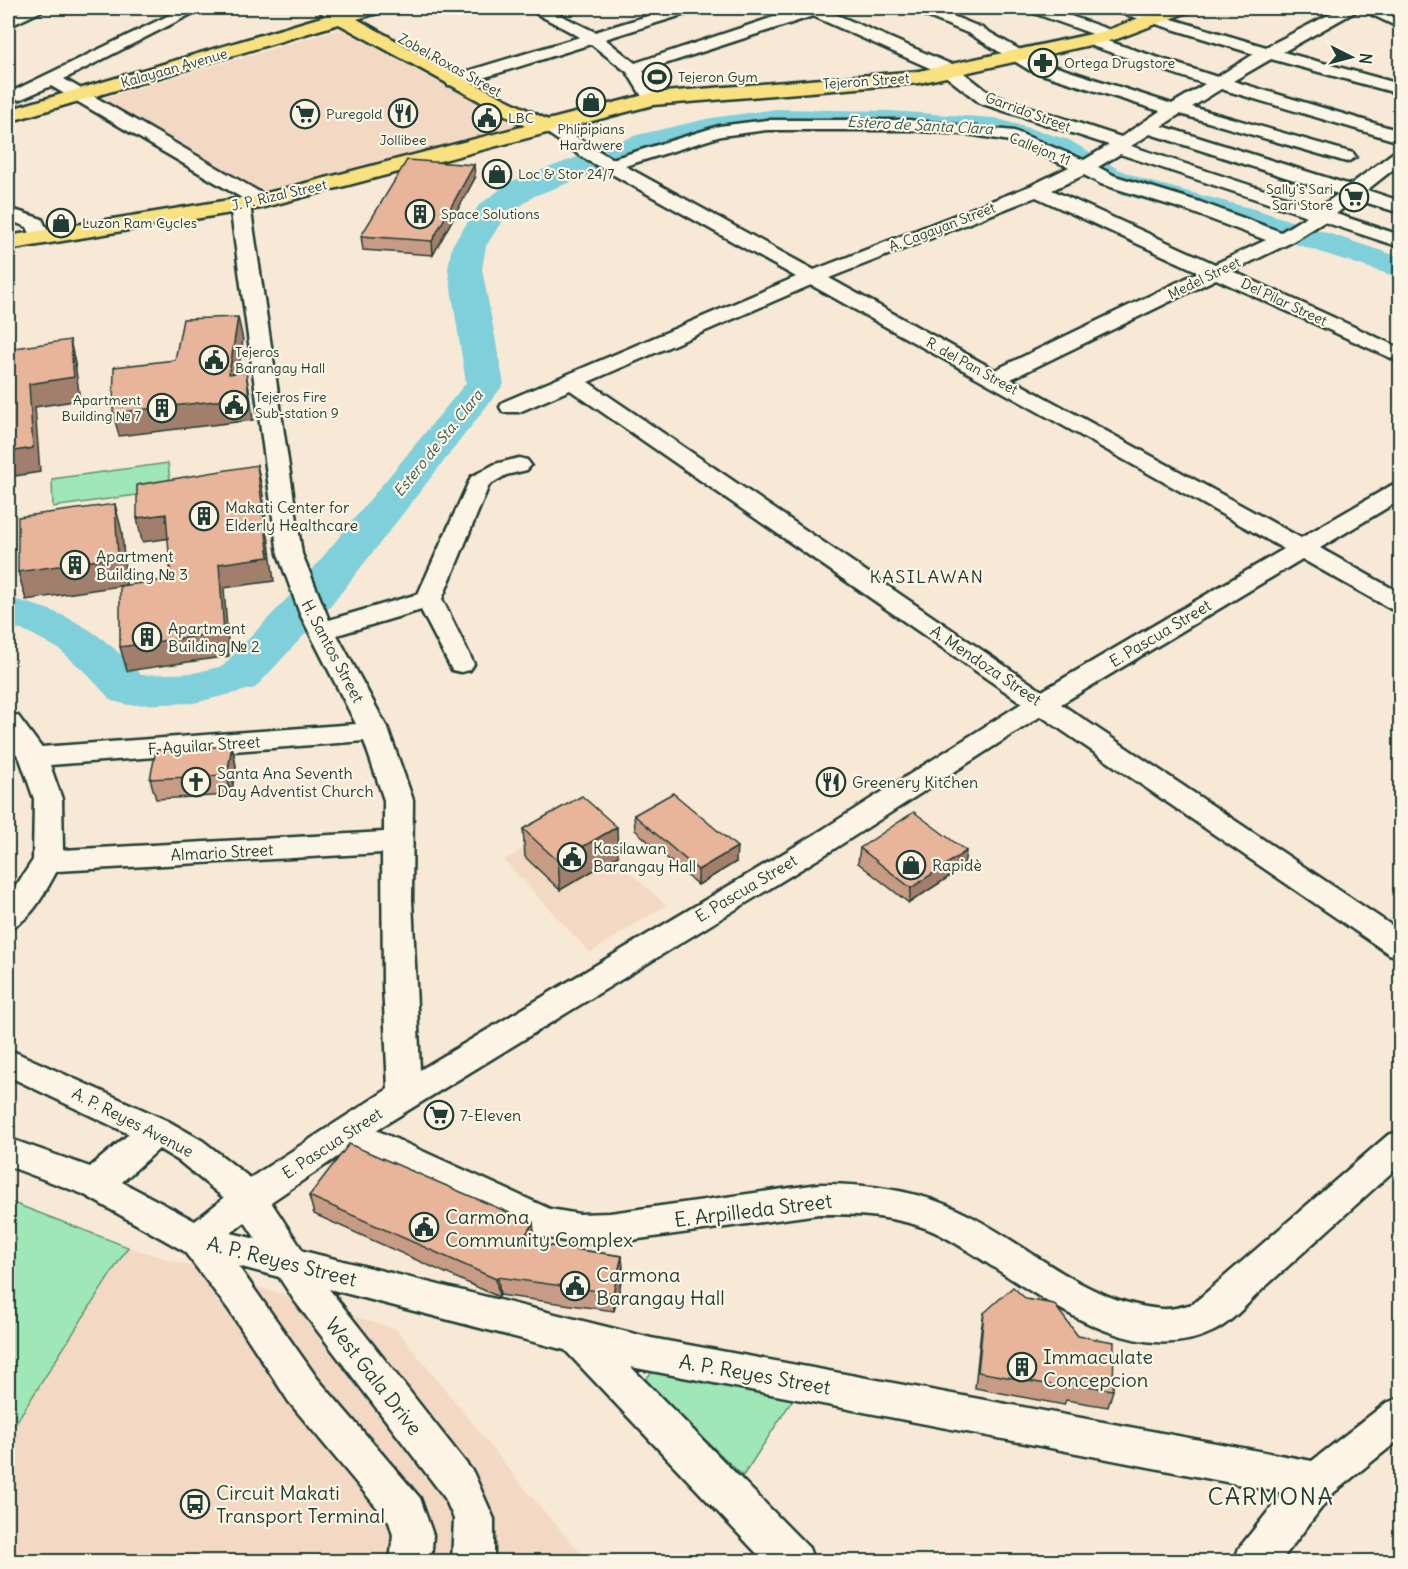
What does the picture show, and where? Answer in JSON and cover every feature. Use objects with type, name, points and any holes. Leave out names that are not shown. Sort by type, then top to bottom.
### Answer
[{"type":"main road","name":"Zobel Roxas Street","points":[[322,8],[355,11],[528,120],[546,126]]},
{"type":"main road","name":"Kalayaan Avenue","points":[[8,116],[355,11]]},
{"type":"main road","name":"Tejeron Street","points":[[546,126],[652,99],[753,88],[884,81],[949,70],[1110,35],[1164,12]]},
{"type":"main road","name":"J. P. Rizal Street","points":[[8,243],[251,203],[546,126]]},
{"type":"street","points":[[8,22],[40,8]]},
{"type":"street","points":[[18,95],[195,8]]},
{"type":"street","points":[[534,8],[591,36],[633,69],[652,99]]},
{"type":"street","points":[[461,79],[591,36],[689,8]]},
{"type":"street","points":[[920,8],[976,31],[1019,54],[1035,66],[1347,157]]},
{"type":"street","points":[[1034,8],[1110,35]]},
{"type":"street","points":[[1120,8],[1164,12],[1270,52],[1401,89]]},
{"type":"street","name":"A. Cagayan Street","points":[[511,407],[813,278],[1037,190],[1089,165],[1270,52],[1353,8]]},
{"type":"street","points":[[1367,8],[1401,23]]},
{"type":"street","points":[[633,69],[811,9]]},
{"type":"street","name":"Garrido Street","points":[[811,9],[918,54],[949,70],[986,99],[1321,216],[1401,241]]},
{"type":"street","points":[[633,11],[650,19]]},
{"type":"street","points":[[1089,40],[1220,83],[1401,137]]},
{"type":"street","points":[[51,79],[251,203]]},
{"type":"street","name":"Callejon 11","points":[[605,162],[719,132],[767,125],[908,125],[974,130],[1014,136],[1089,165],[1108,180],[1288,236]]},
{"type":"street","name":"R. del Pan Street","points":[[546,126],[605,162],[1401,603]]},
{"type":"street","points":[[1147,127],[1401,207]]},
{"type":"street","name":"Medel Street","points":[[994,378],[1288,236],[1321,216],[1352,192],[1393,171],[1401,156]]},
{"type":"street","name":"Del Pilar Street","points":[[1037,190],[1401,356]]},
{"type":"street","name":"H. Santos Street","points":[[251,203],[290,554],[312,612],[374,729],[397,792],[401,814],[395,842],[399,1015],[405,1095]]},
{"type":"street","points":[[8,213],[34,223],[41,238]]},
{"type":"street","name":"A. Mendoza Street","points":[[573,382],[1401,946]]},
{"type":"street","points":[[461,664],[429,598],[479,482],[500,469],[519,465]]},
{"type":"street","name":"E. Pascua Street","points":[[197,1240],[249,1198],[405,1095],[814,847],[1042,703],[1401,490]]},
{"type":"street","points":[[312,612],[429,598]]},
{"type":"street","points":[[8,722],[33,757],[48,799],[48,861],[24,899],[8,917]]},
{"type":"street","name":"F. Aguilar Street","points":[[33,757],[354,734],[374,729]]},
{"type":"street","name":"Almario Street","points":[[48,861],[395,842]]},
{"type":"street","name":"A. P. Reyes Avenue","points":[[8,1063],[156,1131],[191,1151],[249,1198]]},
{"type":"street","name":"E. Arpilleda Street","points":[[356,1126],[433,1173],[546,1224],[579,1228],[610,1228],[819,1199],[853,1199],[901,1207],[949,1222],[1085,1306],[1128,1320],[1164,1326],[1203,1319],[1401,1145]]},
{"type":"street","points":[[95,1184],[156,1131]]},
{"type":"street","points":[[8,1152],[95,1184],[197,1240],[242,1299],[303,1390],[406,1512],[413,1535],[410,1562]]},
{"type":"street","name":"West Gala Drive","points":[[249,1198],[308,1289],[459,1485],[474,1519],[473,1562]]},
{"type":"street","name":"A. P. Reyes Street","points":[[197,1240],[290,1262],[578,1338],[663,1357],[1318,1481]]},
{"type":"street","points":[[578,1338],[794,1562]]},
{"type":"street","points":[[1254,1562],[1318,1481],[1401,1416]]},
{"type":"shaded area","name":"Puregold","points":[[340,29],[520,126],[260,193],[90,102]]},
{"type":"shaded area","points":[[574,821],[666,905],[590,953],[504,860]]},
{"type":"shaded area","points":[[128,1247],[396,1329],[535,1501],[588,1561],[8,1561],[8,1435]]},
{"type":"green space","points":[[168,463],[171,490],[53,507],[52,479]]},
{"type":"green space","points":[[8,1201],[128,1247],[8,1435]]},
{"type":"green space","points":[[658,1365],[795,1396],[743,1476],[644,1381]]},
{"type":"building","name":"Space Solutions","points":[[407,160],[474,165],[432,241],[361,236]]},
{"type":"building","points":[[238,317],[229,374],[246,372],[249,397],[113,413],[114,367],[175,360],[183,319]]},
{"type":"building","points":[[70,340],[74,377],[29,384],[33,448],[8,452],[8,349]]},
{"type":"building","points":[[257,465],[269,557],[219,564],[224,632],[120,647],[120,586],[171,579],[166,514],[137,518],[137,485]]},
{"type":"building","points":[[115,504],[118,557],[18,572],[18,517]]},
{"type":"building","points":[[232,746],[227,775],[150,779],[156,750]]},
{"type":"building","points":[[673,793],[737,847],[698,870],[634,815]]},
{"type":"building","points":[[582,796],[617,827],[558,861],[523,829]]},
{"type":"building","name":"Rapidè","points":[[914,812],[966,851],[911,888],[860,848]]},
{"type":"building","points":[[349,1144],[533,1223],[521,1242],[622,1256],[613,1293],[498,1277],[496,1279],[309,1196]]},
{"type":"building","points":[[1013,1287],[1026,1299],[1054,1304],[1078,1336],[1114,1342],[1113,1390],[1069,1383],[1069,1388],[978,1372],[984,1313]]},
{"type":"waterway","name":"Estero de Sta. Clara","points":[[8,612],[44,622],[75,639],[103,662],[129,690],[194,688],[239,677],[314,597],[485,384],[465,269],[469,246],[491,212],[522,189],[648,142],[711,127],[776,118],[889,120],[995,127],[1058,147],[1107,176],[1136,188],[1249,218],[1400,268]]},
{"type":"place","name":"Ortega Drugstore","points":[[1043,63]]},
{"type":"place","name":"Tejeron Gym","points":[[657,77]]},
{"type":"place","name":"Phlipipians Hardwere","points":[[591,102]]},
{"type":"place","name":"Jollibee","points":[[403,113]]},
{"type":"place","name":"Puregold","points":[[305,114]]},
{"type":"place","name":"LBC","points":[[487,118]]},
{"type":"place","name":"Loc & Stor 24/7","points":[[497,174]]},
{"type":"place","name":"Sally's Sari Sari Store","points":[[1354,197]]},
{"type":"place","name":"Space Solutions","points":[[420,214]]},
{"type":"place","name":"Luzon Ram Cycles","points":[[61,223]]},
{"type":"place","name":"Tejeros Barangay Hall","points":[[214,360]]},
{"type":"place","name":"Tejeros Fire Sub-station 9","points":[[234,405]]},
{"type":"place","name":"Apartment Building № 7","points":[[162,408]]},
{"type":"place","name":"Makati Center for Elderly Healthcare","points":[[204,516]]},
{"type":"place","name":"Apartment Building № 3","points":[[75,565]]},
{"type":"place","name":"Apartment Building № 2","points":[[147,637]]},
{"type":"place","name":"Santa Ana Seventh Day Adventist Church","points":[[196,782]]},
{"type":"place","name":"Greenery Kitchen","points":[[831,782]]},
{"type":"place","name":"Kasilawan Barangay Hall","points":[[572,857]]},
{"type":"place","name":"Rapidè","points":[[911,865]]},
{"type":"place","name":"7-Eleven","points":[[439,1115]]},
{"type":"place","name":"Carmona Community Complex","points":[[424,1227]]},
{"type":"place","name":"Carmona Barangay Hall","points":[[575,1286]]},
{"type":"place","name":"Immaculate Concepcion","points":[[1022,1367]]},
{"type":"place","name":"Circuit Makati Transport Terminal","points":[[195,1504]]},
{"type":"district","name":"KASILAWAN","points":[[927,576]]},
{"type":"district","name":"CARMONA","points":[[1271,1496]]},
{"type":"water label","name":"Estero de Santa Clara","points":[[920,125]]}]
